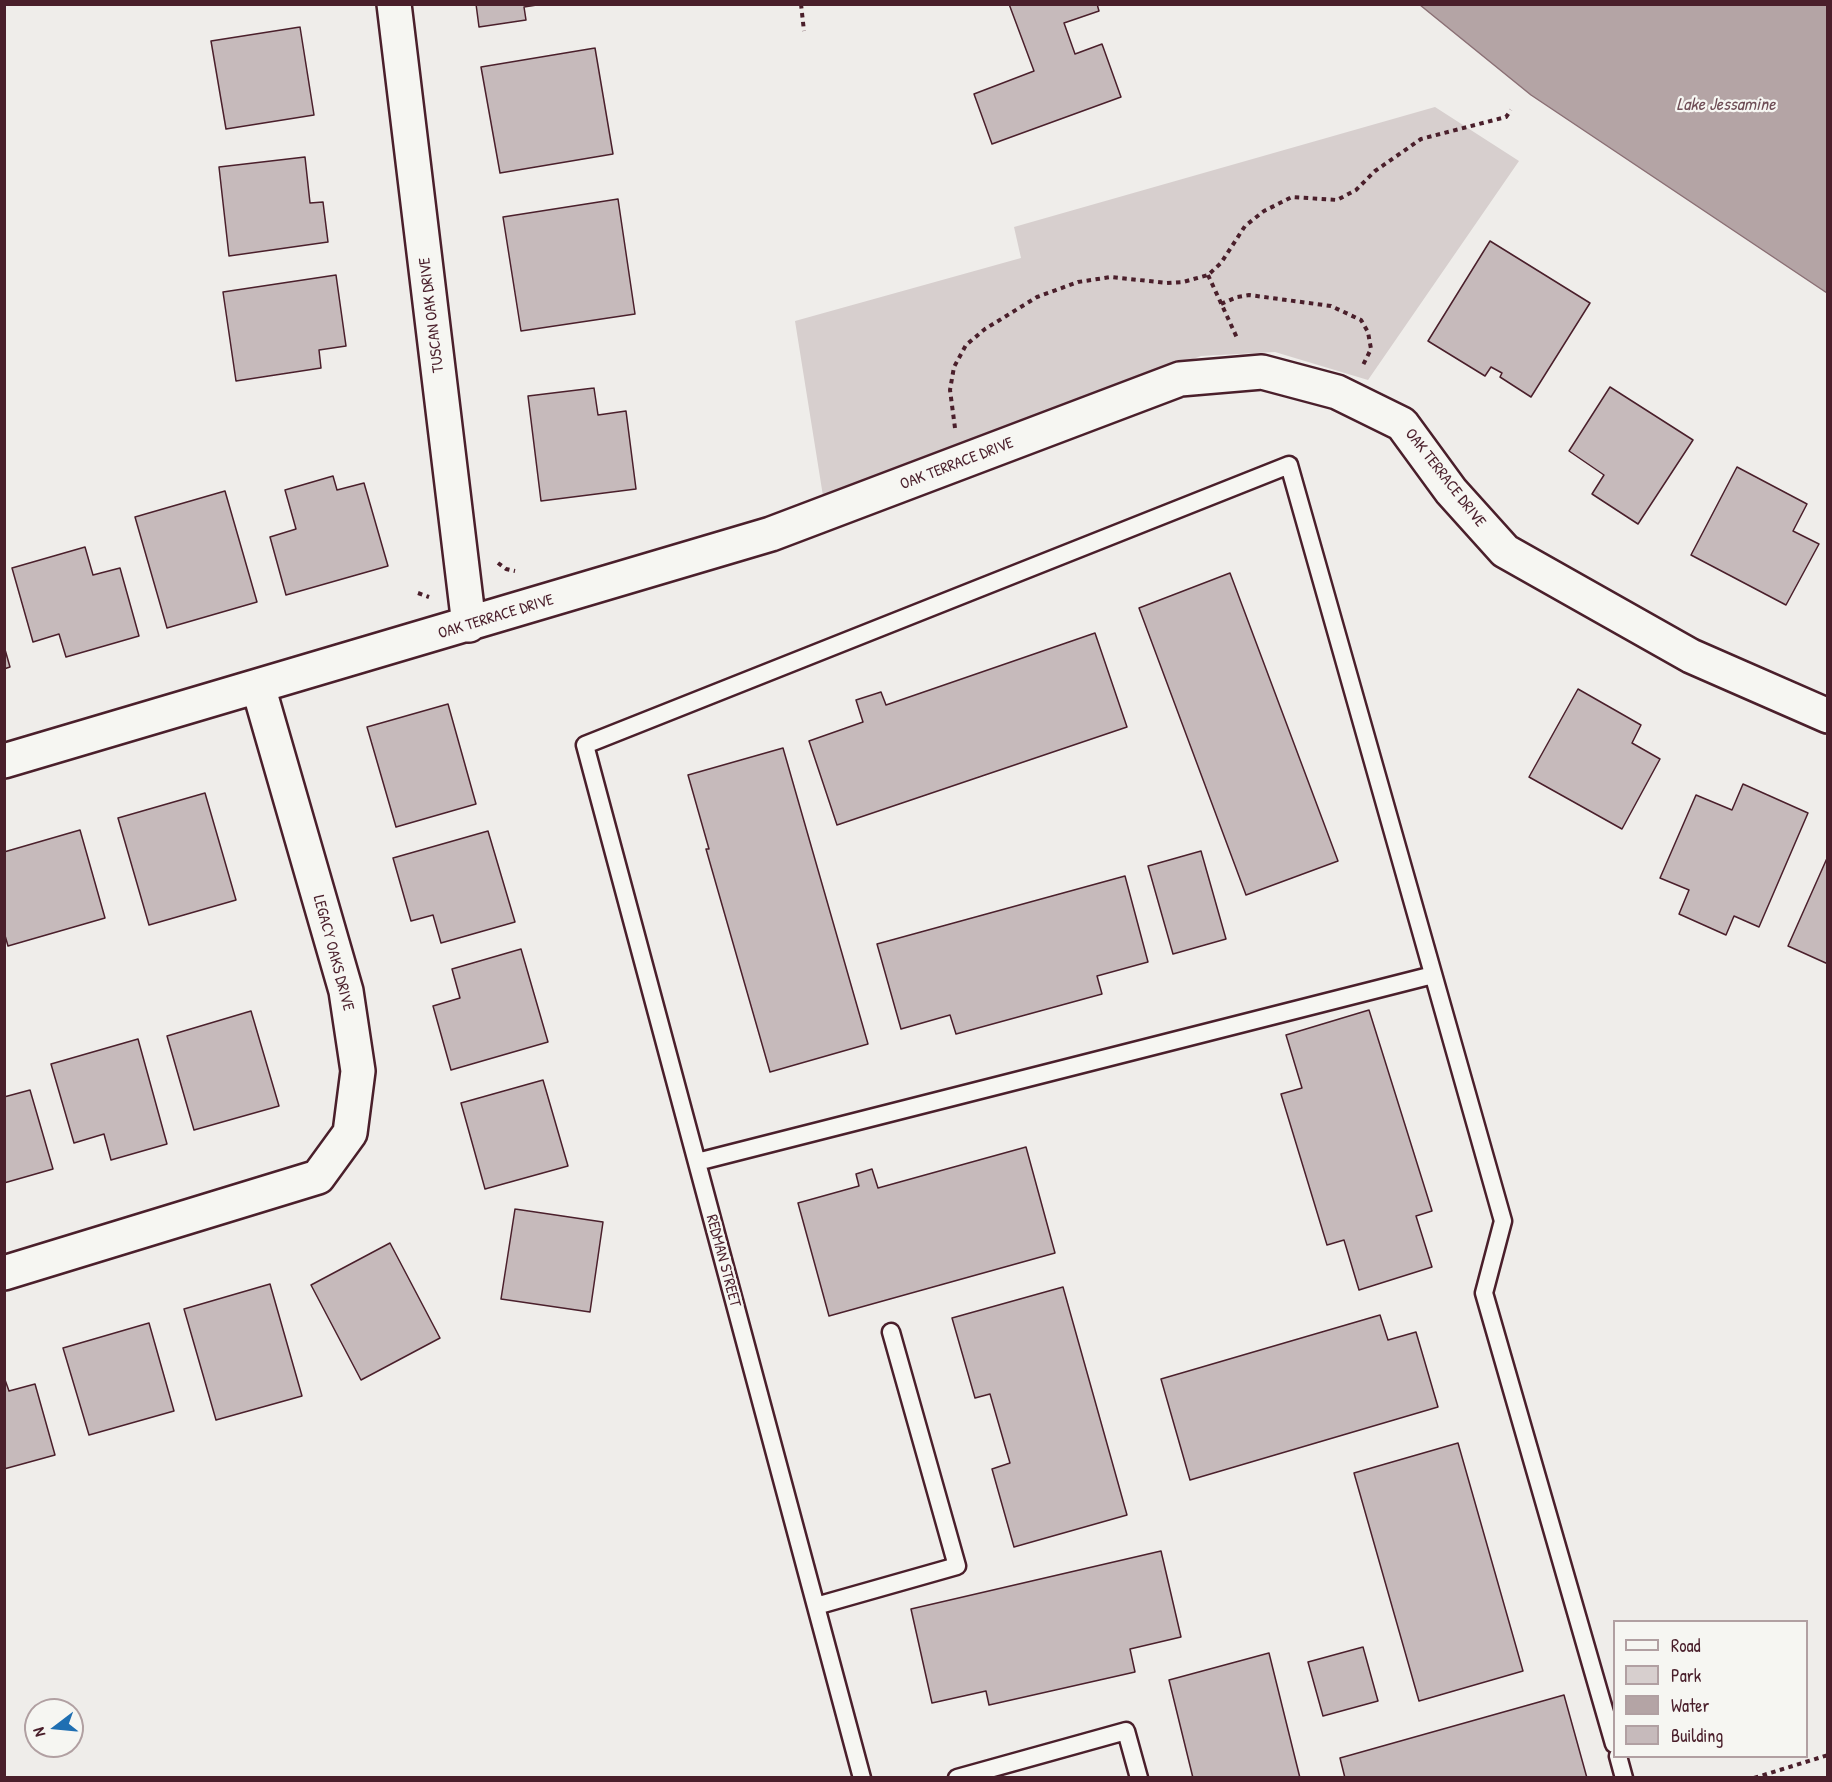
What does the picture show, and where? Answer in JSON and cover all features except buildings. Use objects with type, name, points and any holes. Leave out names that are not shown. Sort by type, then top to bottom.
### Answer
[{"type":"street","name":"TUSCAN OAK DRIVE","points":[[394,4],[469,625]]},
{"type":"street","name":"OAK TERRACE DRIVE","points":[[4,761],[771,534],[1180,379],[1262,372],[1337,392],[1402,424],[1451,491],[1504,551],[1691,656],[1827,716]]},
{"type":"street","name":"LEGACY OAKS DRIVE","points":[[4,1273],[318,1177],[350,1133],[358,1071],[346,991],[258,686]]},
{"type":"lane","name":"REDMAN STREET","points":[[862,1778],[585,745],[1289,465],[1433,975]]},
{"type":"lane","points":[[696,1162],[1433,975],[1503,1221],[1484,1293],[1613,1741]]},
{"type":"lane","points":[[816,1606],[957,1566],[891,1332]]},
{"type":"lane","points":[[957,1778],[1125,1731],[1139,1778]]},
{"type":"lane","points":[[1619,1758],[1624,1778]]},
{"type":"path","points":[[801,4],[804,31]]},
{"type":"path","points":[[956,436],[950,390],[954,367],[966,345],[1037,297],[1078,282],[1111,277],[1175,282],[1208,275],[1221,263],[1245,226],[1264,211],[1292,197],[1337,200],[1356,190],[1375,171],[1421,139],[1506,117],[1511,110]]},
{"type":"path","points":[[1208,275],[1250,373]]},
{"type":"path","points":[[1221,304],[1249,295],[1331,306],[1361,320],[1368,332],[1371,349],[1345,396]]},
{"type":"path","points":[[498,563],[506,569],[521,570]]},
{"type":"path","points":[[1754,1778],[1827,1755]]},
{"type":"green space","points":[[1435,107],[1519,161],[1368,380],[1275,352],[1201,356],[823,496],[795,321],[1021,258],[1014,227]]},
{"type":"water","name":"Lake Jessamine","points":[[1420,5],[1827,5],[1827,293],[1531,95]]}]
